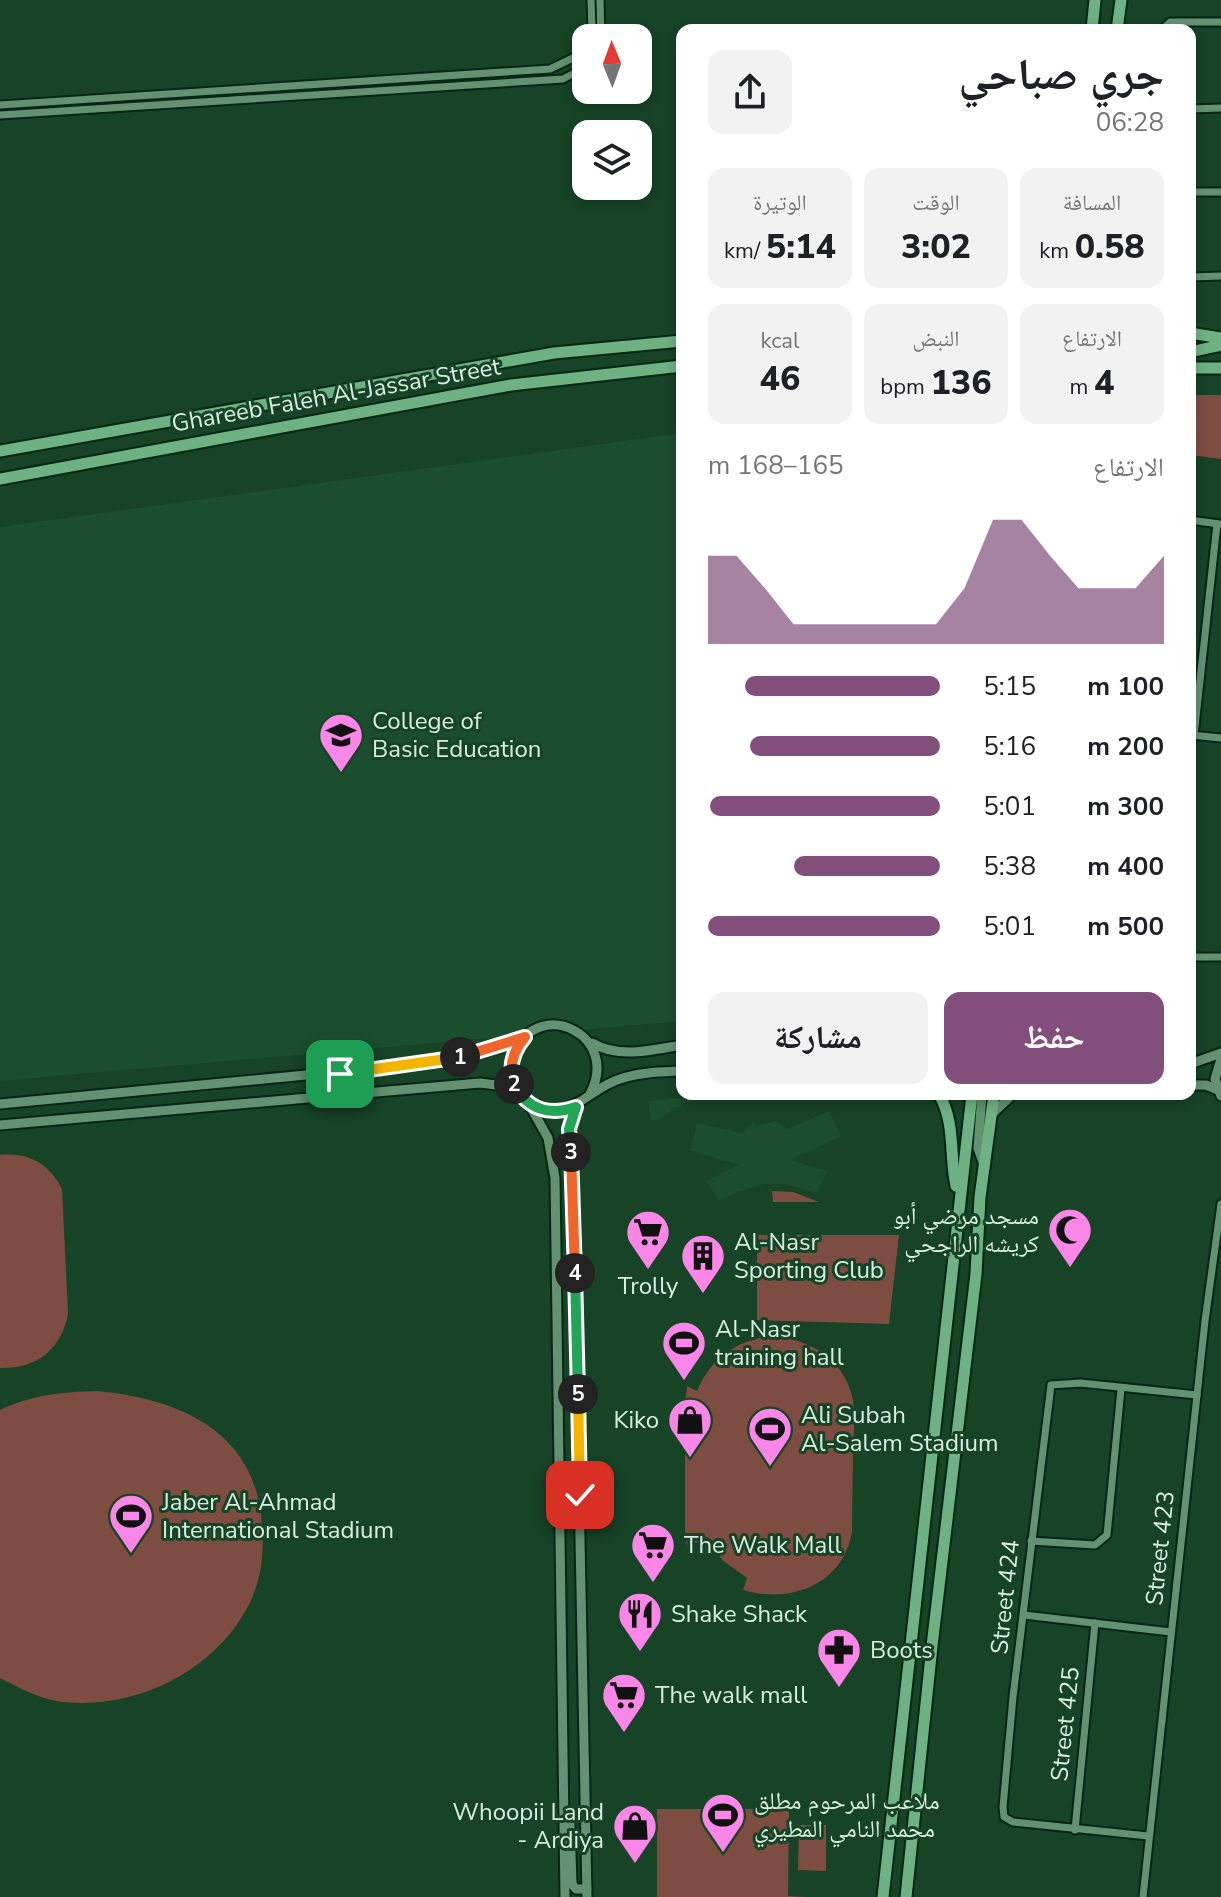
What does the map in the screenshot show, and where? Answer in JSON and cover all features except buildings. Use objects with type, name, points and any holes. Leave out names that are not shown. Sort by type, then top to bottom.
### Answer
[{"type":"main road","points":[[1093,24],[1095,0]]},
{"type":"main road","points":[[1118,24],[1121,0]]},
{"type":"main road","points":[[1196,335],[1221,341]]},
{"type":"main road","points":[[1196,340],[1221,341]]},
{"type":"main road","points":[[1196,350],[1221,341]]},
{"type":"main road","name":"Ghareeb Faleh Al-Jassar Street","points":[[0,451],[554,353],[676,342]]},
{"type":"main road","name":"Ghareeb Faleh Al-Jassar Street","points":[[0,479],[496,387],[676,367]]},
{"type":"main road","points":[[1196,369],[1221,368]]},
{"type":"main road","points":[[942,1100],[951,1121],[953,1173],[959,1196]]},
{"type":"main road","points":[[880,1897],[887,1867],[971,1100]]},
{"type":"main road","points":[[907,1895],[993,1100]]},
{"type":"street","points":[[591,0],[592,24]]},
{"type":"street","points":[[600,0],[601,24]]},
{"type":"street","points":[[1168,24],[1221,22]]},
{"type":"street","points":[[0,105],[550,69],[572,58]]},
{"type":"street","points":[[0,115],[563,79],[572,74]]},
{"type":"street","points":[[1196,109],[1221,108]]},
{"type":"street","points":[[1196,192],[1221,192]]},
{"type":"street","points":[[1196,277],[1221,276]]},
{"type":"street","points":[[1196,521],[1219,524],[1196,705]]},
{"type":"street","points":[[1196,736],[1221,738]]},
{"type":"street","points":[[1196,957],[1221,957]]},
{"type":"street","points":[[0,1104],[390,1067],[477,1054],[550,1025],[564,1026],[605,1049],[624,1053],[676,1046]]},
{"type":"street","points":[[525,1037],[518,1045],[511,1065],[512,1076],[543,1126],[555,1164],[565,1897]]},
{"type":"street","points":[[587,1040],[598,1061],[598,1072],[590,1094]]},
{"type":"street","points":[[1196,1062],[1221,1056],[1215,1079],[1219,1093]]},
{"type":"street","points":[[0,1125],[480,1083],[505,1086],[525,1100],[552,1112],[576,1107],[608,1083],[628,1076],[676,1072]]},
{"type":"street","points":[[1196,1085],[1206,1085],[1219,1093]]},
{"type":"street","points":[[982,1100],[978,1148],[985,1168]]},
{"type":"street","points":[[992,1114],[1007,1100]]},
{"type":"street","points":[[564,1802],[570,1816],[572,1884],[587,1893],[574,1191],[569,1137],[576,1107]]},
{"type":"street","name":"Street 423","points":[[1143,1897],[1213,1250],[1221,1204]]},
{"type":"street","name":"Street 424","points":[[1148,1836],[1013,1822],[1004,1817],[1013,1697],[1051,1385],[1080,1383],[1197,1395]]},
{"type":"street","points":[[1031,1541],[1095,1545],[1107,1535],[1121,1389]]},
{"type":"street","points":[[560,1559],[572,1561],[581,1558]]},
{"type":"street","points":[[1024,1615],[1171,1632]]},
{"type":"street","name":"Street 425","points":[[1075,1830],[1095,1623]]},
{"type":"shaded area","points":[[1196,395],[1221,395],[1221,459],[1196,456]]},
{"type":"shaded area","name":"College of Basic Education","points":[[676,434],[676,1022],[0,1081],[0,527]]},
{"type":"shaded area","points":[[676,1098],[690,1102],[671,1108],[671,1112],[658,1120],[650,1120],[649,1101]]},
{"type":"shaded area","points":[[829,1111],[841,1136],[790,1160],[827,1171],[817,1193],[786,1184],[764,1184],[720,1201],[706,1181],[738,1165],[690,1150],[697,1123],[741,1133],[754,1122],[755,1126],[776,1121],[788,1129]]},
{"type":"shaded area","points":[[0,1155],[20,1156],[37,1162],[51,1173],[62,1189],[68,1314],[59,1338],[45,1355],[25,1365],[0,1368]]},
{"type":"shaded area","points":[[772,1191],[793,1192],[819,1202],[773,1202]]},
{"type":"shaded area","points":[[757,1235],[899,1235],[889,1324],[757,1320]]},
{"type":"shaded area","name":"Ali Subah Al-Salem Stadium","points":[[767,1337],[795,1340],[831,1360],[847,1382],[854,1414],[852,1532],[847,1550],[826,1577],[796,1592],[779,1594],[743,1590],[747,1578],[722,1560],[708,1537],[687,1547],[685,1531],[687,1386],[697,1391],[709,1370],[724,1354],[744,1343]]},
{"type":"shaded area","name":"Jaber Al-Ahmad International Stadium","points":[[97,1391],[158,1402],[185,1412],[209,1426],[230,1444],[246,1466],[257,1494],[262,1526],[262,1563],[252,1598],[238,1624],[219,1646],[196,1665],[171,1681],[143,1693],[85,1703],[56,1701],[0,1678],[0,1410],[47,1395]]},
{"type":"shaded area","name":"ملاعب المرحوم مطلق محمد النامي المطيري","points":[[657,1809],[789,1809],[788,1896],[805,1897],[657,1897]]},
{"type":"shaded area","points":[[799,1825],[826,1825],[826,1871],[798,1870]]},
{"type":"place","name":"College of Basic Education","points":[[341,774]]},
{"type":"place","name":"مسجد مرضي أبو كريشه الراجحي","points":[[1070,1269]]},
{"type":"place","name":"Trolly","points":[[648,1271]]},
{"type":"place","name":"Al-Nasr Sporting Club","points":[[703,1295]]},
{"type":"place","name":"Al-Nasr training hall","points":[[684,1382]]},
{"type":"place","name":"Kiko","points":[[690,1459]]},
{"type":"place","name":"Ali Subah Al-Salem Stadium","points":[[770,1468]]},
{"type":"place","name":"Jaber Al-Ahmad International Stadium","points":[[131,1555]]},
{"type":"place","name":"The Walk Mall","points":[[653,1584]]},
{"type":"place","name":"Shake Shack","points":[[640,1653]]},
{"type":"place","name":"Boots","points":[[839,1689]]},
{"type":"place","name":"The walk mall","points":[[624,1734]]},
{"type":"place","name":"ملاعب المرحوم مطلق محمد النامي المطيري","points":[[723,1854]]},
{"type":"place","name":"Whoopii Land - Ardiya","points":[[635,1865]]},
{"type":"route","points":[[340,1074],[462,1057],[525,1037],[518,1045],[511,1065],[515,1087],[521,1096],[529,1104],[552,1112],[576,1107],[569,1137],[573,1171],[580,1495]]}]
